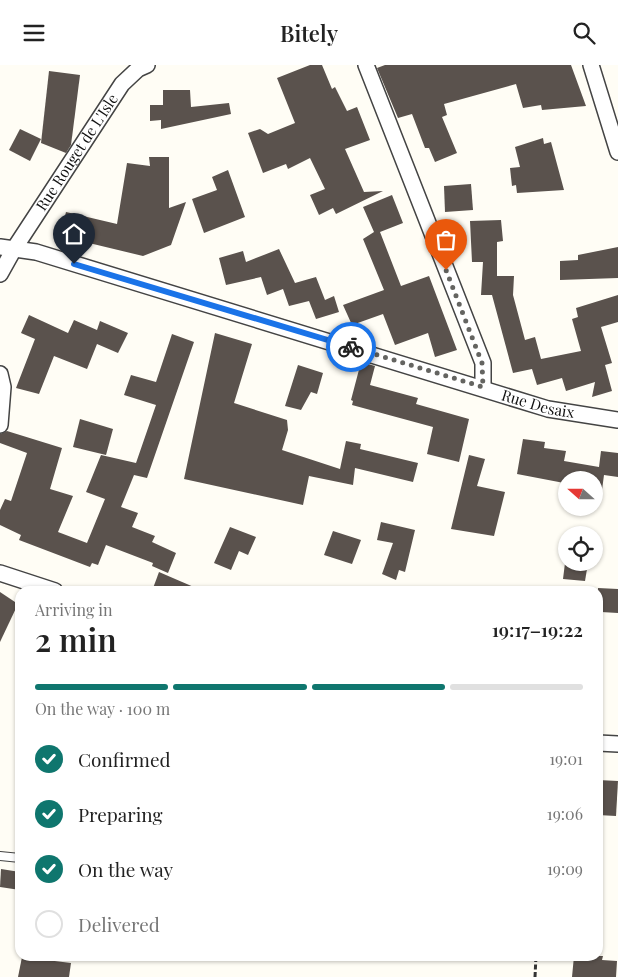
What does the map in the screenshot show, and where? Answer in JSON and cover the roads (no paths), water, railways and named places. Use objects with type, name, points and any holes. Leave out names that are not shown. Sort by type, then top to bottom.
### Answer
[{"type":"street","name":"Rue Rouget de L'Isle","points":[[0,274],[7,248],[122,84],[138,69],[147,65]]},
{"type":"street","points":[[366,65],[482,363],[483,387]]},
{"type":"street","points":[[591,65],[618,152]]},
{"type":"street","name":"Rue Desaix","points":[[7,248],[36,252],[483,387],[548,409],[618,420]]},
{"type":"street","points":[[0,374],[3,387],[0,425]]},
{"type":"street","points":[[0,573],[40,586]]},
{"type":"street","points":[[603,743],[618,744]]},
{"type":"lane","points":[[0,855],[15,857]]}]
